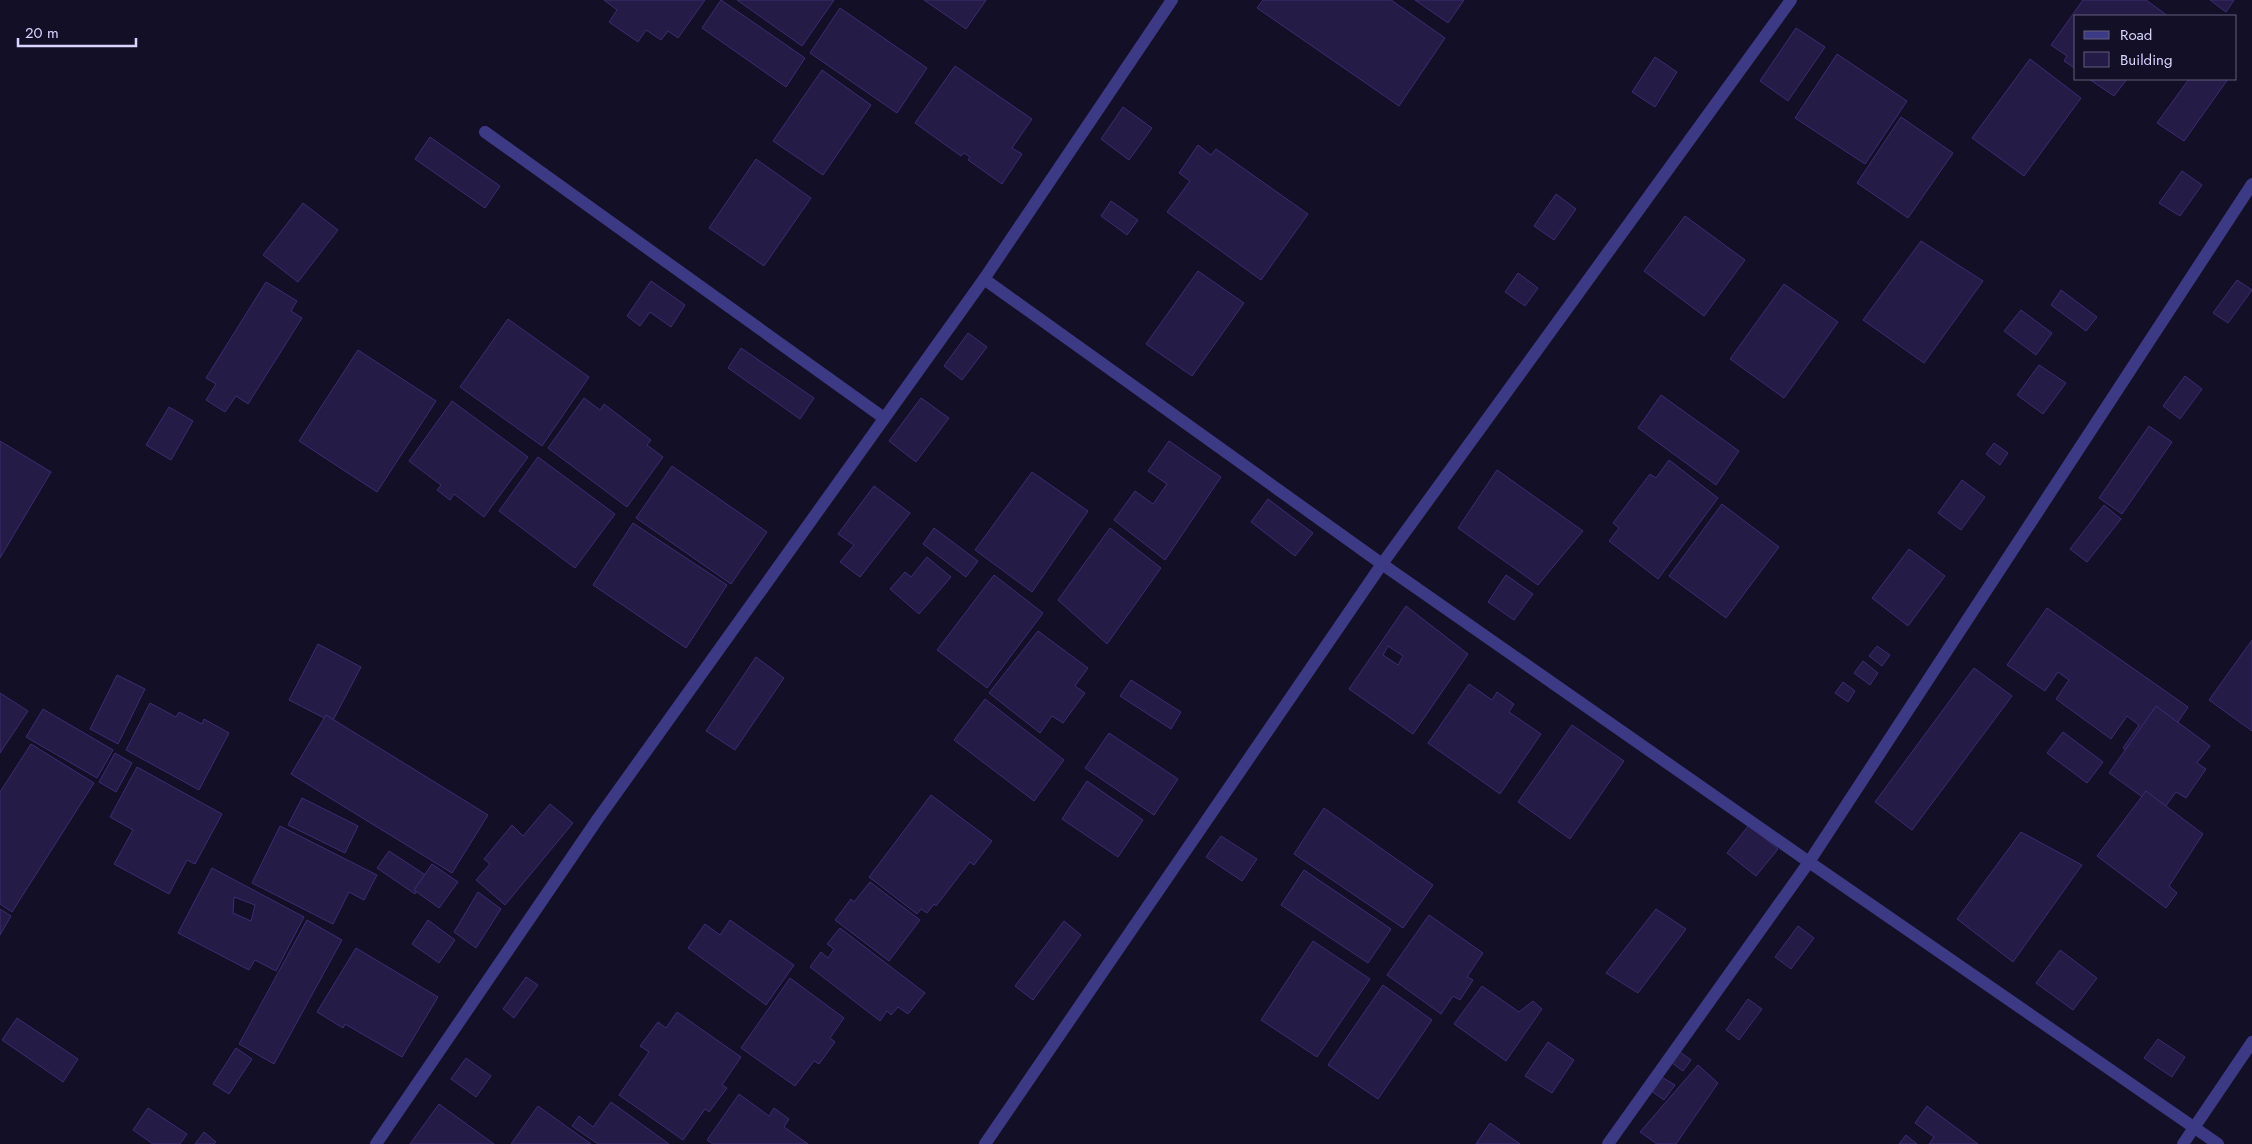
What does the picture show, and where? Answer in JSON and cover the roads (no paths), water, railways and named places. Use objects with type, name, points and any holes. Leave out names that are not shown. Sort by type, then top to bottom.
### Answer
[{"type":"street","points":[[376,1144],[597,820],[984,279],[1172,0]]},
{"type":"street","points":[[985,1144],[1382,564],[1791,0]]},
{"type":"street","points":[[485,132],[884,418]]},
{"type":"street","points":[[1608,1144],[1808,862],[2229,216],[2252,184]]},
{"type":"street","points":[[984,279],[1382,564],[1808,862],[2218,1144]]},
{"type":"street","points":[[2183,1144],[2252,1042]]}]
